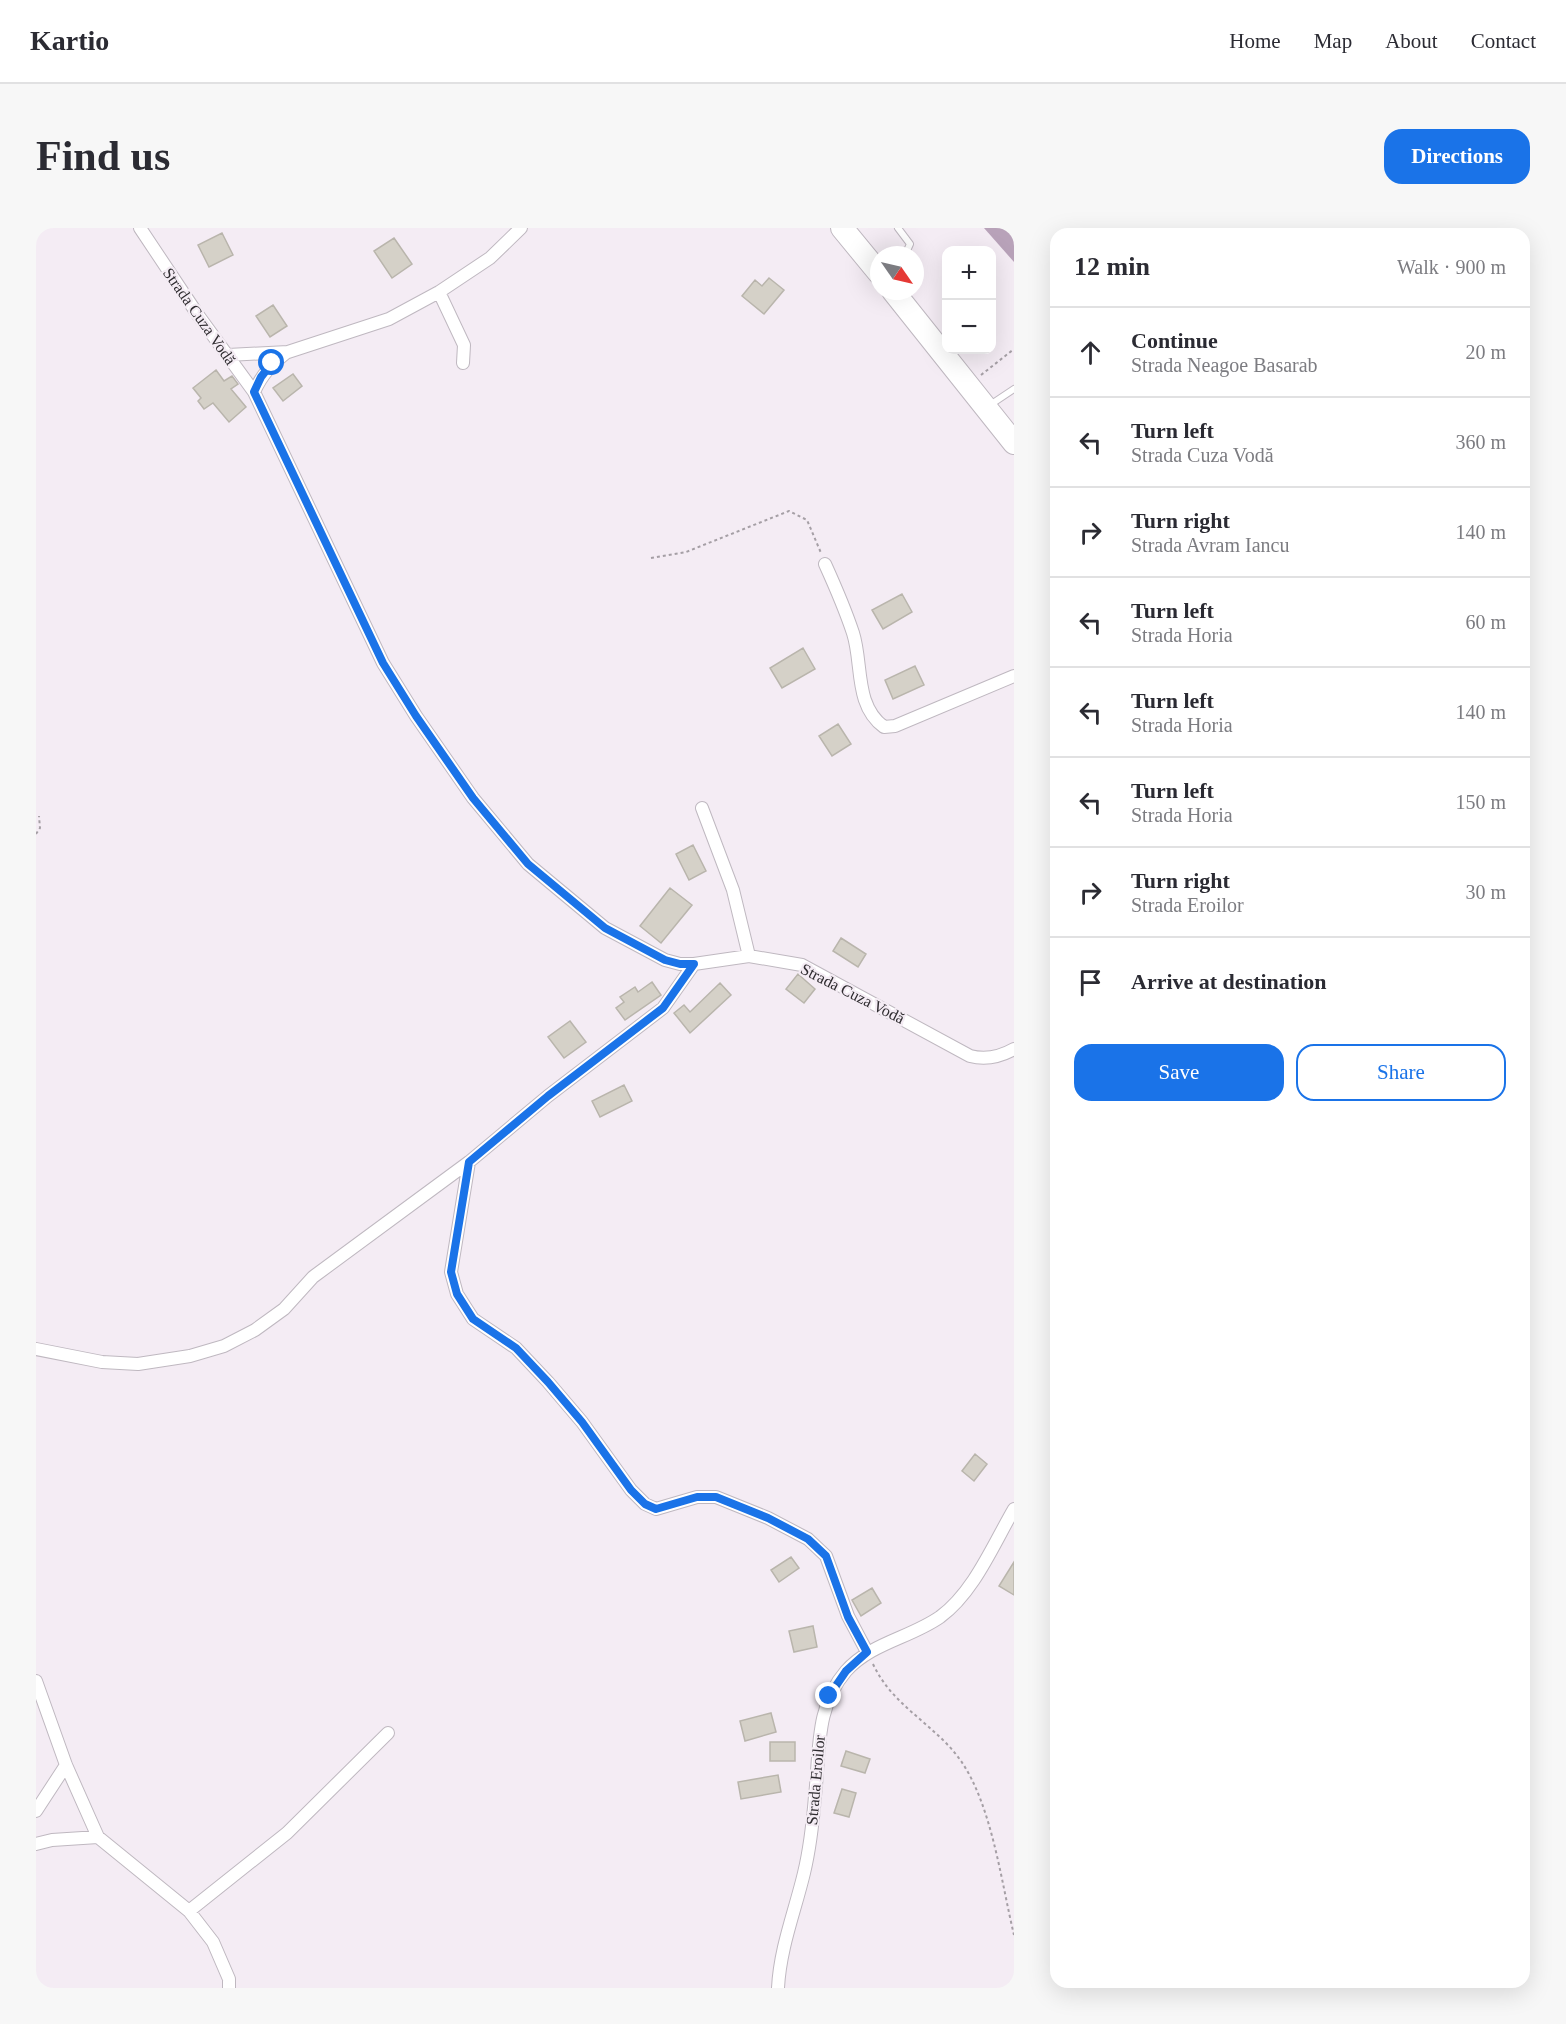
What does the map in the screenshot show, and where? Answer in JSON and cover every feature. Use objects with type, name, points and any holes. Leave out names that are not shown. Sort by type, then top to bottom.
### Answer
[{"type":"highway","points":[[842,228],[870,262]]},
{"type":"highway","points":[[900,300],[986,408],[1009,432]]},
{"type":"street","name":"Strada Cuza Vodă","points":[[140,228],[198,315],[254,392],[383,663],[416,716],[473,798],[528,864],[605,928],[665,960],[680,964],[694,964],[749,956],[802,965],[970,1056],[982,1059],[995,1057],[1014,1049]]},
{"type":"street","points":[[228,355],[288,351],[389,319],[439,292],[490,258],[521,228]]},
{"type":"street","points":[[439,292],[464,345],[463,363]]},
{"type":"street","points":[[254,392],[261,377],[272,363],[288,351]]},
{"type":"street","points":[[825,564],[858,650],[866,707],[874,720],[884,727],[895,726],[1014,676]]},
{"type":"street","points":[[702,808],[733,890],[749,956]]},
{"type":"street","points":[[36,1349],[102,1362],[138,1364],[190,1356],[224,1346],[255,1330],[274,1316],[313,1277],[469,1162],[548,1096],[663,1008],[694,964]]},
{"type":"street","points":[[469,1162],[451,1272],[457,1294],[473,1319],[516,1348],[548,1382],[582,1422],[631,1490],[645,1504],[656,1509],[697,1497],[716,1497],[768,1518],[808,1539],[826,1556],[848,1617],[867,1652]]},
{"type":"street","name":"Strada Eroilor","points":[[778,1988],[784,1945],[804,1872],[815,1797],[819,1732],[829,1696],[846,1671],[867,1652],[941,1616],[970,1585],[1014,1509]]},
{"type":"street","points":[[36,1681],[66,1765],[98,1837],[189,1911],[213,1942],[229,1979],[229,1988]]},
{"type":"street","points":[[189,1911],[287,1833],[335,1788],[388,1732]]},
{"type":"street","points":[[36,1811],[66,1765]]},
{"type":"street","points":[[36,1844],[52,1840],[98,1837]]},
{"type":"lane","points":[[898,228],[910,244],[909,246]]},
{"type":"lane","points":[[986,408],[1014,388]]},
{"type":"path","points":[[997,362],[1014,349]]},
{"type":"path","points":[[651,558],[686,552],[789,511],[807,520],[825,564]]},
{"type":"path","points":[[36,834],[40,828],[39,816]]},
{"type":"path","points":[[867,1652],[890,1694],[960,1759],[979,1790],[1014,1935]]},
{"type":"shaded area","points":[[984,228],[1014,228],[1014,262]]},
{"type":"building","points":[[222,233],[233,255],[209,267],[198,245]]},
{"type":"building","points":[[394,238],[412,264],[392,278],[374,251]]},
{"type":"building","points":[[769,278],[784,290],[764,314],[742,296],[755,280],[762,286]]},
{"type":"building","points":[[273,305],[287,326],[270,337],[256,316]]},
{"type":"building","points":[[216,370],[224,381],[232,376],[238,384],[231,389],[246,407],[229,422],[213,403],[204,409],[198,401],[201,398],[193,388]]},
{"type":"building","points":[[293,374],[302,386],[283,401],[273,388]]},
{"type":"building","points":[[902,594],[912,612],[883,629],[872,610]]},
{"type":"building","points":[[803,648],[815,669],[782,688],[770,668]]},
{"type":"building","points":[[915,666],[924,685],[893,699],[885,680]]},
{"type":"building","points":[[838,724],[851,744],[832,756],[819,736]]},
{"type":"building","points":[[693,845],[706,871],[689,880],[676,854]]},
{"type":"building","points":[[670,888],[692,905],[661,943],[640,926]]},
{"type":"building","points":[[841,938],[866,954],[858,967],[833,951]]},
{"type":"building","points":[[798,974],[815,989],[804,1003],[786,989]]},
{"type":"building","points":[[652,982],[661,995],[625,1020],[616,1008],[624,1002],[620,997],[635,987],[638,992]]},
{"type":"building","points":[[720,983],[731,995],[690,1033],[674,1013],[684,1005],[690,1012]]},
{"type":"building","points":[[570,1021],[586,1042],[564,1058],[548,1037]]},
{"type":"building","points":[[624,1085],[632,1101],[600,1117],[592,1101]]},
{"type":"building","points":[[975,1454],[987,1464],[974,1481],[962,1471]]},
{"type":"building","points":[[791,1557],[799,1568],[779,1582],[771,1570]]},
{"type":"building","points":[[1014,1562],[1014,1595],[999,1586]]},
{"type":"building","points":[[872,1588],[881,1603],[861,1616],[852,1600]]},
{"type":"building","points":[[813,1626],[817,1647],[794,1652],[789,1631]]},
{"type":"building","points":[[771,1713],[776,1732],[745,1741],[740,1721]]},
{"type":"building","points":[[770,1742],[795,1742],[795,1761],[770,1761]]},
{"type":"building","points":[[846,1751],[870,1759],[865,1773],[841,1766]]},
{"type":"building","points":[[778,1775],[781,1792],[741,1799],[738,1782]]},
{"type":"building","points":[[842,1789],[856,1793],[849,1817],[834,1813]]},
{"type":"route","points":[[272,363],[261,377],[254,392],[306,496],[383,663],[416,716],[473,798],[528,864],[605,928],[665,960],[680,964],[694,964],[663,1008],[548,1096],[469,1162],[458,1216],[451,1272],[457,1294],[473,1319],[516,1348],[548,1382],[582,1422],[631,1490],[645,1504],[656,1509],[666,1508],[697,1497],[716,1497],[768,1518],[808,1539],[826,1556],[848,1617],[867,1652],[846,1671],[829,1696]]}]
